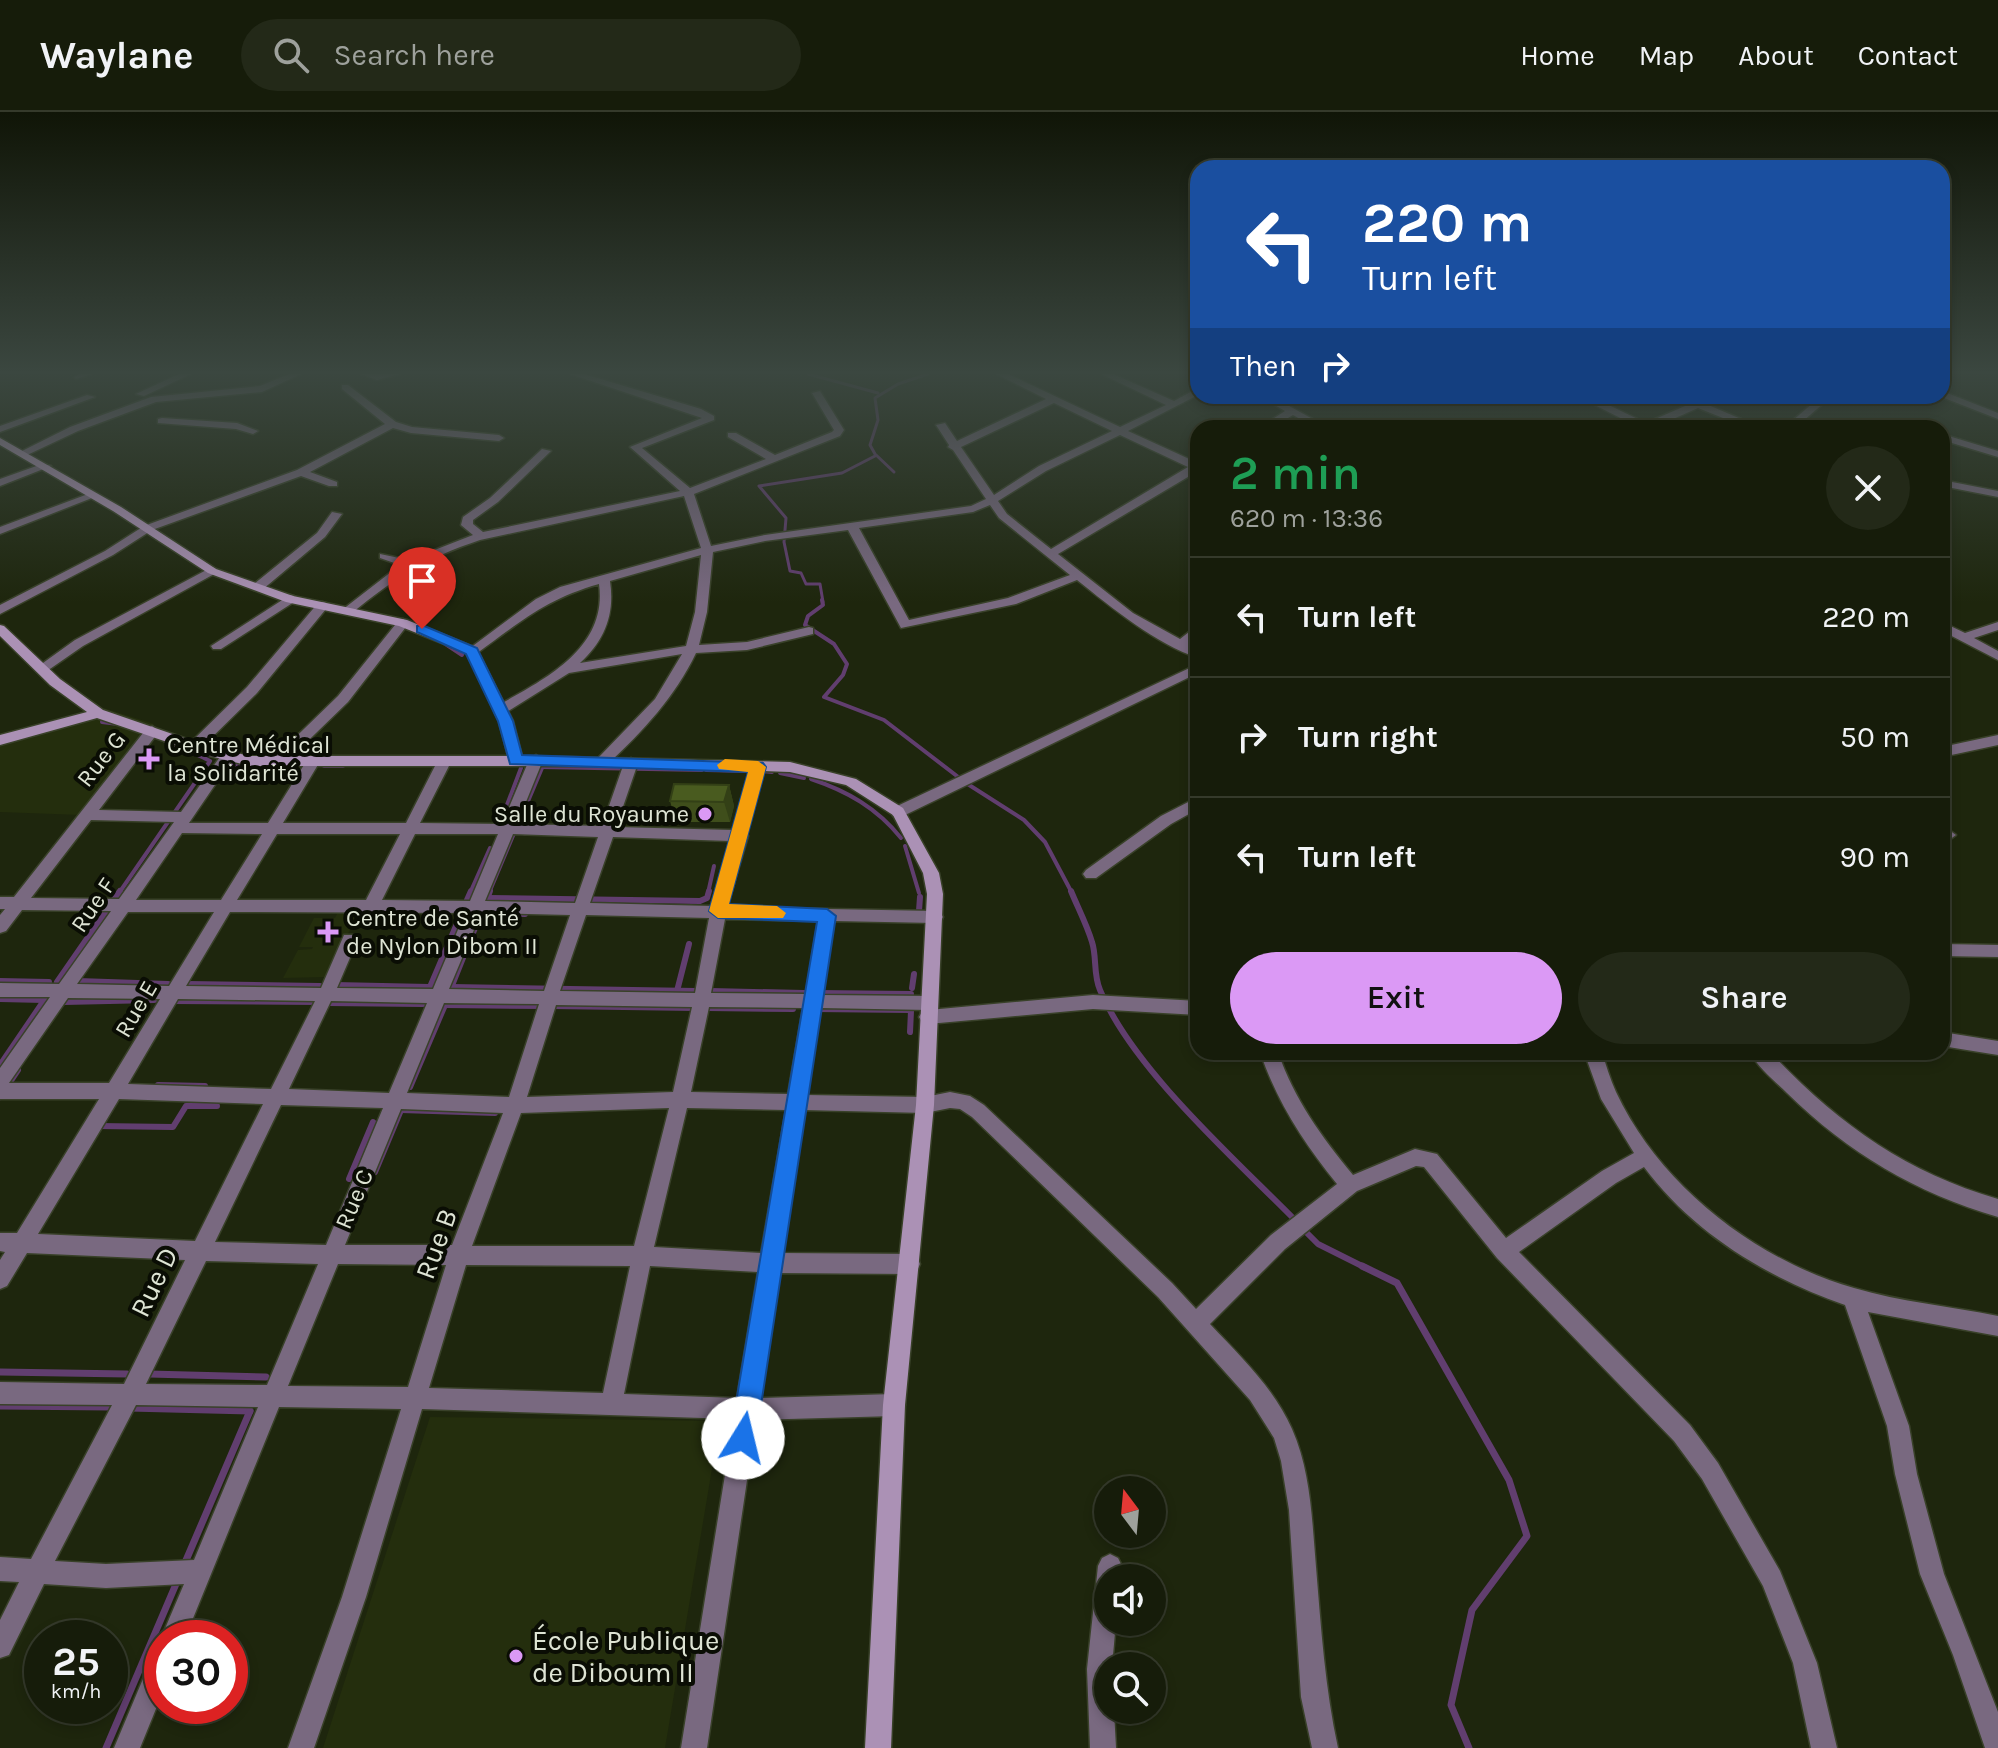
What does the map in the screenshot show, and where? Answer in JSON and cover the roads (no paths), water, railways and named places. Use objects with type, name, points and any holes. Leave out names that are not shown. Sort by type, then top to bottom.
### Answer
[{"type":"main road","points":[[14,450],[148,528],[212,571],[290,599],[403,623],[472,651],[510,733],[516,760]]},
{"type":"main road","points":[[0,629],[81,704],[98,713],[227,757],[312,763],[536,760],[790,767],[851,782],[898,812],[931,873],[935,917],[925,1105],[894,1405],[878,1748]]},
{"type":"main road","points":[[0,740],[98,713]]},
{"type":"street","points":[[21,454],[29,450]]},
{"type":"street","points":[[0,610],[109,553],[148,528],[301,472],[342,450]]},
{"type":"street","points":[[603,761],[661,704],[692,649],[698,629],[707,550],[688,492],[639,450]]},
{"type":"street","points":[[759,450],[772,458]]},
{"type":"street","points":[[348,610],[410,564],[482,537],[688,492],[734,477],[792,450]]},
{"type":"street","points":[[955,450],[1003,516],[1129,616],[1190,650]]},
{"type":"street","points":[[472,651],[540,602],[564,590],[707,550],[765,538],[953,513],[991,502],[1049,465],[1081,450]]},
{"type":"street","points":[[1163,450],[1190,464]]},
{"type":"street","points":[[482,537],[467,525],[467,519],[494,500],[546,451]]},
{"type":"street","points":[[0,483],[46,466]]},
{"type":"street","points":[[1052,553],[1190,471]]},
{"type":"street","points":[[301,472],[333,484]]},
{"type":"street","points":[[1950,485],[1998,494]]},
{"type":"street","points":[[0,531],[92,496]]},
{"type":"street","points":[[258,587],[312,543],[336,514]]},
{"type":"street","points":[[853,528],[905,625],[1012,601],[1080,575]]},
{"type":"street","points":[[384,556],[410,564]]},
{"type":"street","points":[[42,668],[79,643],[212,571]]},
{"type":"street","points":[[569,669],[606,614],[604,578]]},
{"type":"street","points":[[217,646],[290,599]]},
{"type":"street","points":[[194,747],[271,668],[322,606]]},
{"type":"street","points":[[278,762],[343,699],[403,623]]},
{"type":"street","points":[[1965,637],[1998,626]]},
{"type":"street","points":[[1950,630],[1998,656]]},
{"type":"street","points":[[500,710],[569,669],[692,649],[747,646],[809,631]]},
{"type":"street","points":[[1180,646],[1190,637]]},
{"type":"street","points":[[898,812],[1190,672]]},
{"type":"street","name":"Rue G","points":[[0,927],[8,903],[86,815],[152,731]]},
{"type":"street","points":[[1950,747],[1998,740]]},
{"type":"street","name":"Rue F","points":[[0,1082],[227,757]]},
{"type":"street","name":"Rue C","points":[[180,1620],[536,760]]},
{"type":"street","points":[[371,906],[444,762]]},
{"type":"street","name":"Rue E","points":[[0,1279],[312,763]]},
{"type":"street","name":"Rue B","points":[[301,1748],[354,1597],[459,1254],[515,1105],[631,763]]},
{"type":"street","points":[[611,1405],[642,1256],[681,1100],[718,911],[758,767]]},
{"type":"street","points":[[1091,874],[1190,806]]},
{"type":"street","name":"Rue G","points":[[86,815],[273,829],[508,829],[741,836]]},
{"type":"street","points":[[8,903],[120,907],[371,906],[718,911],[935,917]]},
{"type":"street","points":[[694,1748],[769,1263],[786,1177],[827,916]]},
{"type":"street","name":"Rue D","points":[[0,1646],[130,1394],[326,995],[350,939]]},
{"type":"street","points":[[1950,950],[1998,951]]},
{"type":"street","points":[[0,990],[813,1003],[928,1010],[1093,1002],[1190,1008]]},
{"type":"street","points":[[1950,1040],[1998,1048]]},
{"type":"street","points":[[1272,1060],[1279,1084],[1300,1124],[1350,1185]]},
{"type":"street","points":[[1595,1060],[1600,1080],[1646,1156],[1693,1207],[1755,1254],[1801,1279],[1853,1298],[1998,1326]]},
{"type":"street","points":[[1766,1060],[1791,1088],[1867,1151],[1941,1190],[1998,1208]]},
{"type":"street","points":[[0,1091],[115,1091],[515,1105],[681,1100],[925,1105],[950,1100],[964,1102],[978,1111],[1154,1279],[1258,1392],[1283,1433],[1292,1461],[1300,1510],[1314,1697],[1325,1748]]},
{"type":"street","points":[[1504,1251],[1609,1177],[1646,1156]]},
{"type":"street","points":[[1195,1324],[1278,1242],[1350,1185],[1415,1157],[1423,1157],[1436,1166],[1504,1251],[1682,1433],[1710,1471],[1772,1579],[1805,1663],[1824,1748]]},
{"type":"street","points":[[0,1242],[331,1254],[642,1256],[769,1263],[910,1264]]},
{"type":"street","points":[[1853,1298],[1898,1426],[1906,1474],[1932,1574],[1998,1748]]},
{"type":"street","points":[[0,1393],[414,1398],[748,1409],[894,1405]]},
{"type":"street","points":[[0,1569],[106,1576],[200,1571]]},
{"type":"street","points":[[1103,1636],[1099,1669],[1103,1748]]},
{"type":"street","points":[[127,1748],[144,1707]]},
{"type":"waterway","points":[[873,450],[894,472]]},
{"type":"waterway","points":[[823,602],[820,584],[806,584],[801,573],[790,571],[784,542],[786,518],[759,486],[842,473],[875,456]]},
{"type":"waterway","points":[[822,600],[823,605],[808,616],[805,625],[834,644],[847,664],[843,675],[824,697],[884,720],[966,783],[1024,820],[1045,842],[1071,892]]},
{"type":"waterway","points":[[444,643],[462,655]]},
{"type":"waterway","points":[[102,722],[118,724]]},
{"type":"waterway","points":[[165,741],[202,757]]},
{"type":"waterway","points":[[119,893],[210,761],[204,758]]},
{"type":"waterway","points":[[224,765],[253,765]]},
{"type":"waterway","points":[[324,766],[343,766]]},
{"type":"waterway","points":[[540,767],[702,770]]},
{"type":"waterway","points":[[499,826],[521,768]]},
{"type":"waterway","points":[[518,825],[542,768]]},
{"type":"waterway","points":[[706,770],[745,771]]},
{"type":"waterway","points":[[762,771],[772,772]]},
{"type":"waterway","points":[[780,773],[804,778]]},
{"type":"waterway","points":[[811,779],[860,802],[882,818],[901,838]]},
{"type":"waterway","points":[[489,893],[515,831]]},
{"type":"waterway","points":[[525,834],[550,834]]},
{"type":"waterway","points":[[905,846],[919,893]]},
{"type":"waterway","points":[[470,893],[490,848]]},
{"type":"waterway","points":[[708,893],[714,866]]},
{"type":"waterway","points":[[57,982],[120,891]]},
{"type":"waterway","points":[[467,900],[471,891]]},
{"type":"waterway","points":[[487,899],[490,891]]},
{"type":"waterway","points":[[488,898],[700,901],[707,898],[709,891]]},
{"type":"waterway","points":[[1071,892],[1092,942],[1100,990],[1136,1051],[1188,1112],[1296,1221]]},
{"type":"waterway","points":[[919,911],[920,897]]},
{"type":"waterway","points":[[430,987],[462,912]]},
{"type":"waterway","points":[[451,988],[481,913]]},
{"type":"waterway","points":[[482,913],[525,914]]},
{"type":"waterway","points":[[677,991],[689,944]]},
{"type":"waterway","points":[[912,988],[914,974]]},
{"type":"waterway","points":[[80,978],[78,981],[168,984]]},
{"type":"waterway","points":[[0,981],[49,982]]},
{"type":"waterway","points":[[188,984],[320,986]]},
{"type":"waterway","points":[[335,985],[429,987]]},
{"type":"waterway","points":[[452,987],[677,991]]},
{"type":"waterway","points":[[677,991],[696,991]]},
{"type":"waterway","points":[[711,991],[804,993]]},
{"type":"waterway","points":[[816,993],[911,994]]},
{"type":"waterway","points":[[0,999],[44,1000]]},
{"type":"waterway","points":[[0,1065],[45,999]]},
{"type":"waterway","points":[[64,1002],[154,1000]]},
{"type":"waterway","points":[[171,1001],[318,1002]]},
{"type":"waterway","points":[[327,1003],[423,1004]]},
{"type":"waterway","points":[[410,1087],[445,1005],[544,1006]]},
{"type":"waterway","points":[[552,1006],[695,1008]]},
{"type":"waterway","points":[[708,1008],[793,1009]]},
{"type":"waterway","points":[[815,1009],[910,1010]]},
{"type":"waterway","points":[[910,1032],[911,1011]]},
{"type":"waterway","points":[[0,1097],[18,1070]]},
{"type":"waterway","points":[[158,1085],[205,1086]]},
{"type":"waterway","points":[[98,1126],[173,1127],[186,1106],[217,1106]]},
{"type":"waterway","points":[[375,1172],[401,1110],[495,1113]]},
{"type":"waterway","points":[[349,1179],[373,1122]]},
{"type":"waterway","points":[[1303,1229],[1318,1244],[1362,1266]]},
{"type":"waterway","points":[[1362,1266],[1397,1283],[1509,1480],[1527,1536],[1472,1610],[1451,1705],[1469,1748]]},
{"type":"waterway","points":[[1362,1266],[1366,1268]]},
{"type":"waterway","points":[[0,1372],[127,1374]]},
{"type":"waterway","points":[[149,1374],[266,1377]]},
{"type":"waterway","points":[[0,1406],[110,1407]]},
{"type":"waterway","points":[[129,1408],[250,1411],[184,1565]]},
{"type":"waterway","points":[[106,1748],[176,1584]]},
{"type":"place","name":"Centre Médical la Solidarité","points":[[149,759]]},
{"type":"place","name":"Salle du Royaume","points":[[705,814]]},
{"type":"place","name":"Centre de Santé de Nylon Dibom II","points":[[328,932]]},
{"type":"place","name":"École Publique de Diboum II","points":[[516,1656]]}]
